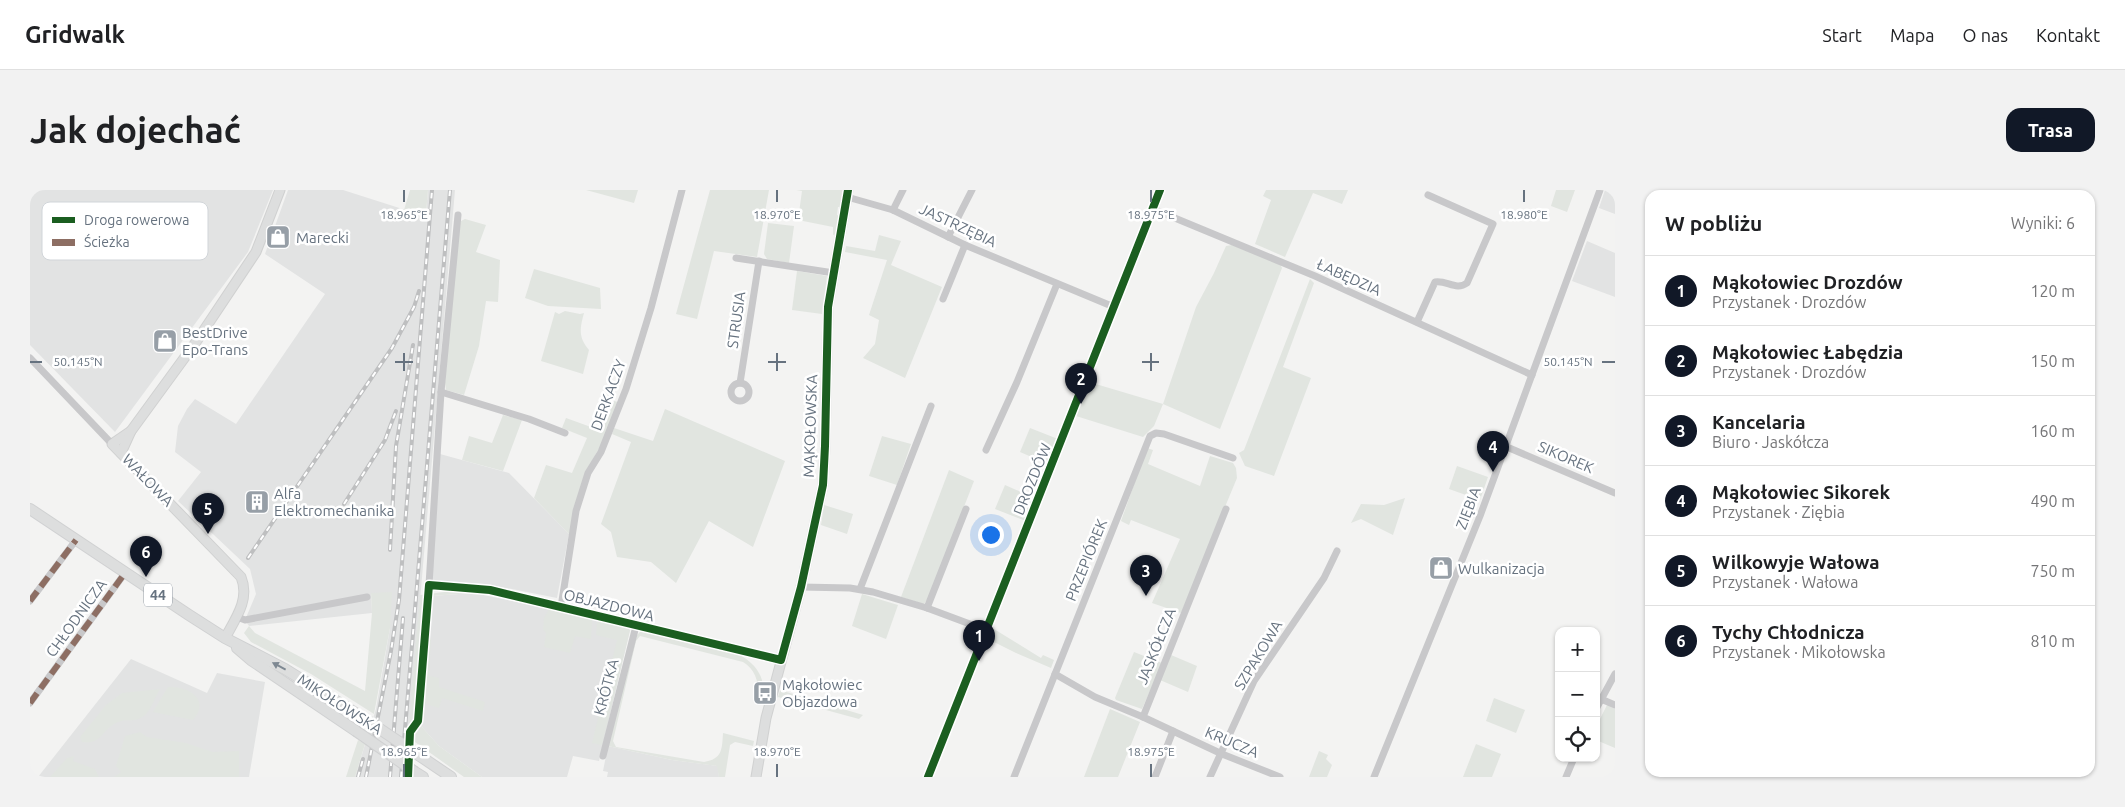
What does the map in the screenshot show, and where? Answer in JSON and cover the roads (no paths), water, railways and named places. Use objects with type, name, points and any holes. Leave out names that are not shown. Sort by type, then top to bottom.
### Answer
[{"type":"main road","name":"MIKOŁOWSKA","points":[[30,510],[225,638],[285,669],[362,717],[451,777]]},
{"type":"main road","name":"MIKOŁOWSKA","points":[[225,638],[251,660],[419,774]]},
{"type":"street","points":[[121,453],[131,431],[196,342],[256,252],[280,190]]},
{"type":"street","name":"DERKACZY","points":[[561,607],[576,511],[588,473],[601,452],[626,389],[651,308],[682,190]]},
{"type":"street","points":[[893,210],[903,190]]},
{"type":"street","points":[[948,237],[972,190]]},
{"type":"street","name":"DROZDÓW","points":[[928,777],[1160,190]]},
{"type":"street","name":"ZIĘBIA","points":[[1374,777],[1450,594],[1600,190]]},
{"type":"street","name":"JASTRZĘBIA","points":[[848,193],[893,210],[965,245],[1114,307]]},
{"type":"street","name":"MĄKOŁOWSKA","points":[[756,777],[766,718],[802,587],[822,485],[826,446],[827,327],[848,193]]},
{"type":"street","points":[[1416,322],[1435,282],[1440,281],[1456,287],[1467,283],[1493,224],[1428,195]]},
{"type":"street","name":"ŁABĘDZIA","points":[[1153,209],[1300,270],[1532,375]]},
{"type":"street","name":"OBJAZDOWA","points":[[458,215],[441,392],[428,584],[490,590],[781,660]]},
{"type":"street","points":[[943,298],[965,245]]},
{"type":"street","points":[[736,258],[834,273]]},
{"type":"street","name":"STRUSIA","points":[[740,384],[759,261]]},
{"type":"street","points":[[986,450],[1017,382],[1056,284]]},
{"type":"street","name":"WAŁOWA","points":[[30,358],[241,577],[245,593],[236,617],[225,638]]},
{"type":"street","points":[[441,392],[529,419],[565,433]]},
{"type":"street","points":[[860,589],[931,406]]},
{"type":"street","points":[[112,444],[131,431]]},
{"type":"street","name":"PRZEPIÓREK","points":[[1014,777],[1150,436],[1156,433],[1164,434],[1233,458]]},
{"type":"street","name":"SIKOREK","points":[[1506,447],[1615,493]]},
{"type":"street","points":[[927,608],[966,508]]},
{"type":"street","name":"JASKÓŁCZA","points":[[1143,717],[1226,509]]},
{"type":"street","points":[[30,601],[76,540]]},
{"type":"street","name":"SZPAKOWA","points":[[1210,777],[1254,681],[1324,578],[1337,551]]},
{"type":"street","name":"CHŁODNICZA","points":[[30,703],[125,573]]},
{"type":"street","points":[[802,587],[860,589],[927,608],[986,630]]},
{"type":"street","points":[[236,617],[245,620],[367,597]]},
{"type":"street","name":"KRÓTKA","points":[[603,756],[636,626]]},
{"type":"street","points":[[1055,674],[1095,697],[1173,731],[1155,777]]},
{"type":"street","points":[[1615,674],[1601,699],[1615,705]]},
{"type":"street","name":"KRUCZA","points":[[1173,731],[1222,754],[1280,777]]},
{"type":"street","points":[[1566,777],[1572,762]]},
{"type":"railway","points":[[366,777],[399,600],[432,190]]},
{"type":"railway","points":[[401,777],[450,190]]},
{"type":"railway","points":[[248,558],[392,348],[414,307],[419,291]]},
{"type":"railway","points":[[390,550],[396,446],[413,345]]},
{"type":"railway","points":[[344,504],[385,440],[396,411]]},
{"type":"railway","points":[[390,777],[403,618]]},
{"type":"railway","points":[[358,777],[363,759]]},
{"type":"place","name":"Marecki","points":[[278,237]]},
{"type":"place","name":"BestDrive Epo-Trans","points":[[165,341]]},
{"type":"place","name":"Mąkołowiec Łabędzia","points":[[1081,404]]},
{"type":"place","name":"Mąkołowiec Sikorek","points":[[1493,472]]},
{"type":"place","name":"Alfa Elektromechanika","points":[[257,502]]},
{"type":"place","name":"Wilkowyje Wałowa","points":[[208,534]]},
{"type":"place","name":"Wulkanizacja","points":[[1441,568]]},
{"type":"place","name":"Tychy Chłodnicza","points":[[146,577]]},
{"type":"place","name":"Kancelaria","points":[[1146,596]]},
{"type":"place","name":"Mąkołowiec Drozdów","points":[[979,661]]},
{"type":"place","name":"Mąkołowiec Objazdowa","points":[[765,693]]}]
